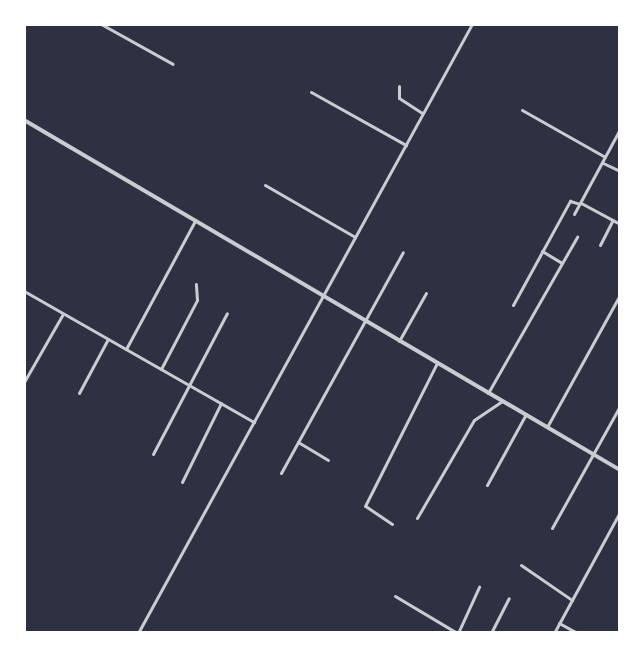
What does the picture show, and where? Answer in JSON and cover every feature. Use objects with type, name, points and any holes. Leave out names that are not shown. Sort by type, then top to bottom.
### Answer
[{"type":"street","points":[[101,24],[173,64]]},
{"type":"street","points":[[138,633],[472,24]]},
{"type":"street","points":[[399,86],[399,98],[423,114]]},
{"type":"street","points":[[311,92],[406,144]]},
{"type":"street","points":[[522,110],[605,157]]},
{"type":"street","points":[[24,120],[620,470]]},
{"type":"street","points":[[574,214],[620,129]]},
{"type":"street","points":[[602,163],[620,171]]},
{"type":"street","points":[[265,185],[355,237]]},
{"type":"street","points":[[513,305],[570,201],[620,224]]},
{"type":"street","points":[[600,245],[613,220]]},
{"type":"street","points":[[126,349],[195,221]]},
{"type":"street","points":[[488,393],[577,237]]},
{"type":"street","points":[[542,251],[562,263]]},
{"type":"street","points":[[281,473],[403,252]]},
{"type":"street","points":[[160,369],[197,300],[196,284]]},
{"type":"street","points":[[24,291],[254,422]]},
{"type":"street","points":[[399,341],[426,293]]},
{"type":"street","points":[[547,427],[620,296]]},
{"type":"street","points":[[153,453],[227,313]]},
{"type":"street","points":[[24,382],[63,314]]},
{"type":"street","points":[[79,393],[108,339]]},
{"type":"street","points":[[392,524],[365,506],[437,363]]},
{"type":"street","points":[[417,518],[472,424],[502,401]]},
{"type":"street","points":[[182,482],[221,403]]},
{"type":"street","points":[[552,528],[620,406]]},
{"type":"street","points":[[487,484],[526,414]]},
{"type":"street","points":[[298,442],[328,460]]},
{"type":"street","points":[[554,633],[620,512]]},
{"type":"street","points":[[521,565],[572,600]]},
{"type":"street","points":[[395,596],[458,633],[479,587]]},
{"type":"street","points":[[491,633],[509,598]]},
{"type":"street","points":[[559,623],[577,633]]}]
